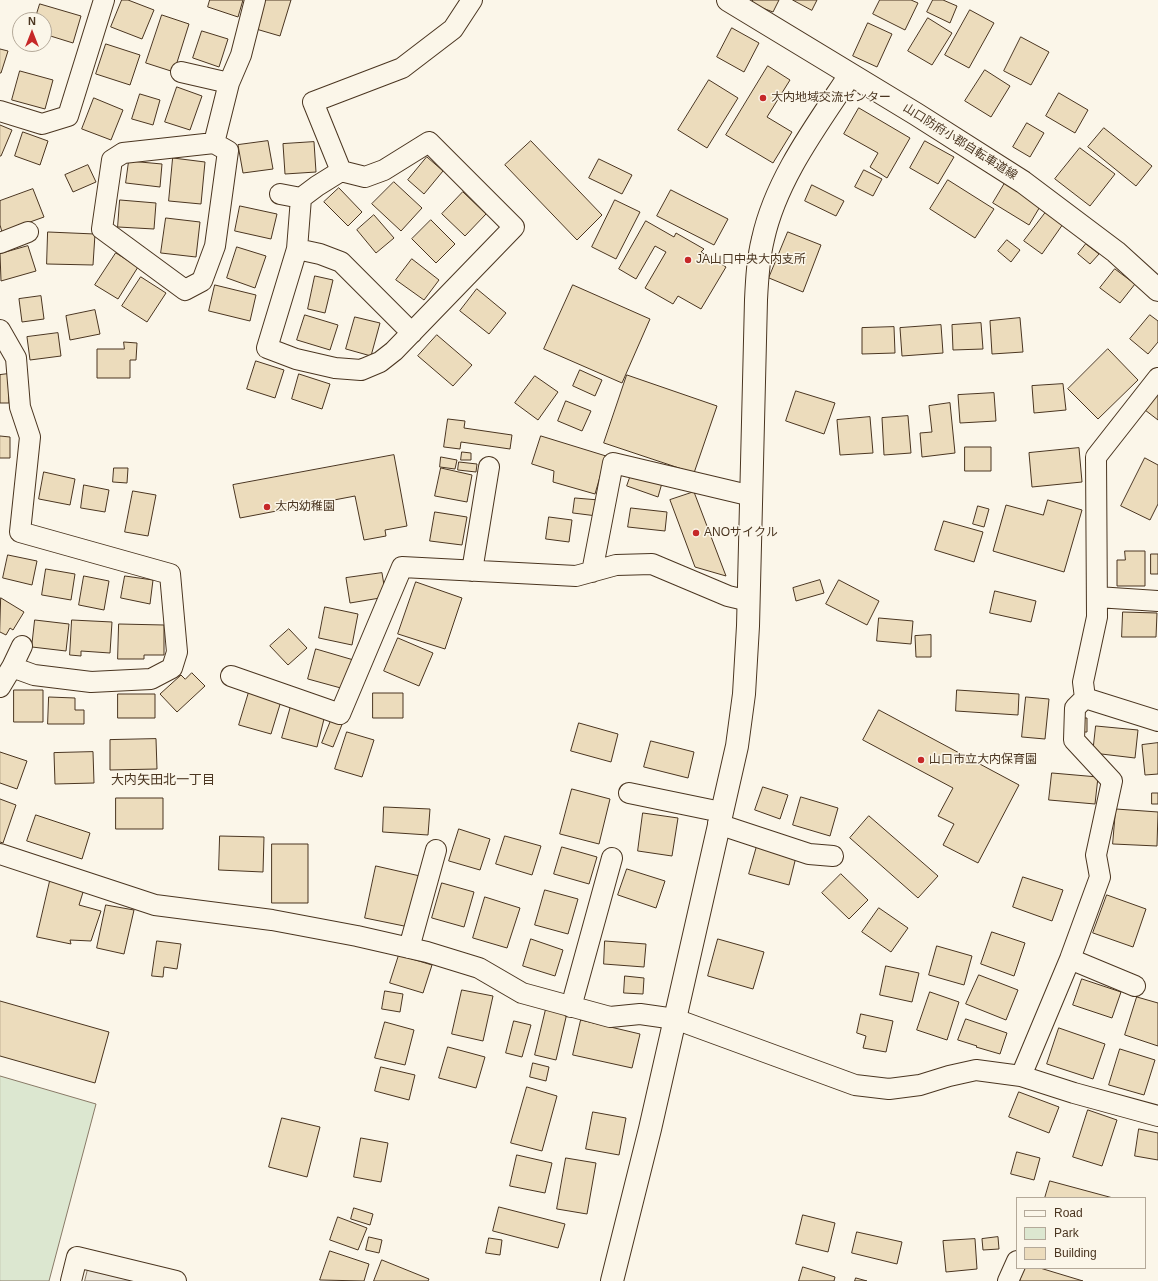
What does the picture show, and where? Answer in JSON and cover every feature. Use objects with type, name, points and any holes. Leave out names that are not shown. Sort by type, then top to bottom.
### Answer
[{"type":"street","points":[[0,111],[42,124],[68,116],[104,0]]},
{"type":"street","points":[[214,143],[229,83],[241,55],[255,0]]},
{"type":"street","points":[[341,171],[313,102],[402,68],[453,29],[472,0]]},
{"type":"street","name":"山口防府小郡自転車道線","points":[[728,0],[916,114],[1023,182],[1116,252],[1158,290]]},
{"type":"street","points":[[181,72],[229,83]]},
{"type":"street","points":[[612,1281],[675,1019],[737,746],[744,694],[749,601],[756,300],[759,259],[763,238],[782,187],[811,134],[850,75]]},
{"type":"street","points":[[280,194],[301,198],[341,171],[364,177],[384,170],[429,142],[514,227],[412,333],[380,362],[361,370],[335,368],[296,359],[267,348],[297,249],[301,198]]},
{"type":"street","points":[[214,143],[228,151],[214,246],[202,282],[185,290],[102,229],[112,160],[123,153],[214,143]]},
{"type":"street","points":[[0,243],[28,232]]},
{"type":"street","points":[[297,249],[320,254],[341,262],[412,333]]},
{"type":"street","points":[[2,338],[16,358],[20,408],[30,436],[20,532],[170,574],[177,652],[172,668],[151,679],[91,682],[34,675],[12,668]]},
{"type":"street","points":[[1085,698],[1083,682],[1097,617],[1096,457],[1158,378]]},
{"type":"street","points":[[592,572],[613,463],[752,496]]},
{"type":"street","points":[[472,571],[489,467]]},
{"type":"street","points":[[231,676],[340,714],[402,567],[576,576],[616,565],[652,564],[728,596],[749,601]]},
{"type":"street","points":[[1097,597],[1158,601]]},
{"type":"street","points":[[0,687],[12,668],[22,646]]},
{"type":"street","points":[[1085,698],[1158,721]]},
{"type":"street","points":[[1021,1076],[1070,959],[1100,877],[1096,855],[1112,781],[1074,740],[1075,708],[1085,698]]},
{"type":"street","points":[[629,793],[720,818],[810,854],[833,856]]},
{"type":"street","points":[[409,948],[436,850]]},
{"type":"street","points":[[0,854],[155,905],[272,920],[357,936],[409,948],[479,968],[522,993],[610,1017],[640,1014],[675,1019],[855,1085],[890,1089],[920,1085],[976,1070],[1021,1076],[1074,1093],[1158,1116]]},
{"type":"street","points":[[571,1007],[612,858]]},
{"type":"street","points":[[1070,959],[1135,986]]},
{"type":"street","points":[[71,1281],[77,1258],[176,1281]]},
{"type":"street","points":[[1008,1281],[1016,1263]]},
{"type":"green space","points":[[0,1076],[96,1104],[49,1281],[0,1281]]},
{"type":"shaded area","points":[[88,1269],[134,1281],[85,1281]]},
{"type":"building","points":[[122,0],[128,0],[154,10],[142,39],[111,27]]},
{"type":"building","points":[[210,0],[243,0],[238,17],[208,7]]},
{"type":"building","points":[[265,0],[291,0],[280,36],[256,29]]},
{"type":"building","points":[[753,0],[779,0],[773,12],[752,4]]},
{"type":"building","points":[[793,0],[817,0],[812,10]]},
{"type":"building","points":[[880,0],[911,0],[918,3],[905,30],[873,14]]},
{"type":"building","points":[[933,0],[943,0],[957,6],[950,23],[927,12]]},
{"type":"building","points":[[40,4],[81,16],[73,43],[52,36],[52,12],[38,12]]},
{"type":"building","points":[[970,10],[994,23],[969,68],[945,55]]},
{"type":"building","points":[[162,15],[189,24],[174,72],[146,63]]},
{"type":"building","points":[[928,18],[952,33],[932,65],[908,51]]},
{"type":"building","points":[[868,23],[892,34],[877,67],[853,56]]},
{"type":"building","points":[[732,28],[759,43],[744,72],[717,57]]},
{"type":"building","points":[[202,31],[228,39],[219,67],[193,58]]},
{"type":"building","points":[[1021,37],[1049,52],[1031,85],[1004,71]]},
{"type":"building","points":[[106,44],[140,55],[130,85],[96,74]]},
{"type":"building","points":[[0,49],[8,51],[1,73],[0,73]]},
{"type":"building","name":"大内地域交流センター","points":[[768,66],[790,80],[767,117],[792,132],[773,163],[726,135]]},
{"type":"building","points":[[985,70],[1010,86],[991,117],[965,101]]},
{"type":"building","points":[[20,71],[53,80],[45,109],[12,100]]},
{"type":"building","points":[[709,80],[738,98],[707,148],[678,130]]},
{"type":"building","points":[[177,87],[202,96],[190,130],[165,122]]},
{"type":"building","points":[[1059,93],[1088,110],[1075,133],[1046,116]]},
{"type":"building","points":[[140,94],[160,100],[153,125],[132,119]]},
{"type":"building","points":[[94,98],[123,110],[111,140],[82,129]]},
{"type":"building","points":[[859,108],[910,138],[887,178],[870,167],[878,153],[844,134]]},
{"type":"building","points":[[1027,123],[1044,133],[1030,157],[1013,147]]},
{"type":"building","points":[[0,125],[12,130],[1,156],[0,156]]},
{"type":"building","points":[[1104,128],[1152,166],[1136,186],[1088,147]]},
{"type":"building","points":[[23,132],[48,141],[40,165],[15,156]]},
{"type":"building","points":[[268,141],[273,169],[243,173],[238,145]]},
{"type":"building","points":[[531,141],[602,215],[577,240],[505,165]]},
{"type":"building","points":[[925,141],[954,157],[938,184],[910,168]]},
{"type":"building","points":[[314,142],[316,172],[285,174],[283,144]]},
{"type":"building","points":[[1080,148],[1115,174],[1090,206],[1055,179]]},
{"type":"building","points":[[427,157],[443,171],[424,194],[408,180]]},
{"type":"building","points":[[173,158],[205,162],[201,204],[169,201]]},
{"type":"building","points":[[599,159],[632,175],[622,194],[589,178]]},
{"type":"building","points":[[129,161],[162,164],[160,187],[126,183]]},
{"type":"building","points":[[88,165],[96,182],[73,192],[65,175]]},
{"type":"building","points":[[864,170],[882,179],[873,196],[855,187]]},
{"type":"building","points":[[948,180],[994,209],[975,238],[930,209]]},
{"type":"building","points":[[394,182],[422,208],[401,231],[372,204]]},
{"type":"building","points":[[1005,183],[1041,205],[1029,225],[993,203]]},
{"type":"building","points":[[812,185],[844,201],[836,216],[805,201]]},
{"type":"building","points":[[339,188],[362,212],[348,226],[324,202]]},
{"type":"building","points":[[33,189],[44,217],[2,232],[0,225],[0,201]]},
{"type":"building","points":[[671,190],[728,219],[714,245],[657,216]]},
{"type":"building","points":[[463,192],[486,214],[465,236],[442,214]]},
{"type":"building","points":[[120,200],[156,203],[154,229],[118,227]]},
{"type":"building","points":[[615,200],[640,212],[616,259],[592,247]]},
{"type":"building","points":[[240,206],[277,214],[271,239],[235,231]]},
{"type":"building","points":[[1046,212],[1063,224],[1042,254],[1024,241]]},
{"type":"building","points":[[374,215],[394,238],[376,253],[357,230]]},
{"type":"building","points":[[166,218],[200,222],[196,257],[161,253]]},
{"type":"building","points":[[431,220],[455,244],[436,263],[412,239]]},
{"type":"building","name":"JA山口中央大内支所","points":[[646,221],[674,237],[676,233],[704,249],[701,252],[726,267],[701,309],[678,296],[673,304],[645,288],[666,252],[655,246],[636,279],[619,269]]},
{"type":"building","points":[[48,232],[95,234],[93,265],[47,264]]},
{"type":"building","points":[[788,232],[821,245],[803,292],[769,278]]},
{"type":"building","points":[[1007,240],[1020,250],[1011,262],[998,251]]},
{"type":"building","points":[[1086,244],[1099,254],[1090,264],[1078,254]]},
{"type":"building","points":[[28,246],[36,271],[1,281],[0,254]]},
{"type":"building","points":[[237,247],[266,256],[255,288],[227,278]]},
{"type":"building","points":[[116,253],[138,267],[118,299],[95,285]]},
{"type":"building","points":[[412,259],[439,280],[424,300],[396,280]]},
{"type":"building","points":[[1115,269],[1135,284],[1120,303],[1100,288]]},
{"type":"building","points":[[315,276],[333,280],[325,313],[308,309]]},
{"type":"building","points":[[141,277],[166,293],[147,322],[122,306]]},
{"type":"building","points":[[215,285],[256,295],[250,321],[209,311]]},
{"type":"building","points":[[573,285],[650,319],[622,383],[544,349]]},
{"type":"building","points":[[477,289],[506,313],[489,334],[460,311]]},
{"type":"building","points":[[41,296],[44,319],[22,322],[19,299]]},
{"type":"building","points":[[95,310],[100,334],[70,340],[66,316]]},
{"type":"building","points":[[305,315],[338,325],[330,350],[297,340]]},
{"type":"building","points":[[1150,315],[1158,321],[1158,342],[1148,354],[1130,339]]},
{"type":"building","points":[[355,317],[380,323],[371,356],[346,349]]},
{"type":"building","points":[[1020,318],[1023,352],[992,354],[990,321]]},
{"type":"building","points":[[981,323],[983,349],[953,350],[952,325]]},
{"type":"building","points":[[941,325],[943,353],[902,356],[900,328]]},
{"type":"building","points":[[894,327],[895,353],[862,354],[862,328]]},
{"type":"building","points":[[58,333],[61,356],[30,360],[27,337]]},
{"type":"building","points":[[437,335],[472,365],[453,386],[418,356]]},
{"type":"building","points":[[124,342],[137,343],[136,360],[130,360],[130,378],[97,378],[97,349],[124,349]]},
{"type":"building","points":[[1108,349],[1138,380],[1098,419],[1068,389]]},
{"type":"building","points":[[256,361],[284,370],[275,398],[247,389]]},
{"type":"building","points":[[580,370],[602,380],[595,396],[573,386]]},
{"type":"building","points":[[8,374],[9,403],[0,403],[0,375]]},
{"type":"building","points":[[299,374],[330,384],[322,409],[292,399]]},
{"type":"building","points":[[627,375],[717,406],[694,473],[604,443]]},
{"type":"building","points":[[535,376],[558,392],[538,420],[515,403]]},
{"type":"building","points":[[1063,384],[1066,410],[1034,413],[1032,386]]},
{"type":"building","points":[[796,391],[835,403],[824,434],[786,421]]},
{"type":"building","points":[[994,393],[996,421],[960,423],[958,395]]},
{"type":"building","points":[[1158,393],[1158,420],[1145,410]]},
{"type":"building","points":[[566,401],[591,411],[582,431],[558,421]]},
{"type":"building","points":[[950,403],[955,453],[922,457],[920,433],[932,432],[929,406]]},
{"type":"building","points":[[908,416],[911,453],[884,455],[882,418]]},
{"type":"building","points":[[870,417],[873,453],[840,455],[837,420]]},
{"type":"building","points":[[448,419],[465,421],[464,428],[512,435],[510,449],[461,442],[460,449],[444,447]]},
{"type":"building","points":[[0,436],[10,437],[10,458],[0,458]]},
{"type":"building","points":[[541,436],[606,456],[595,494],[553,482],[554,471],[532,464]]},
{"type":"building","points":[[965,447],[991,447],[991,471],[965,471]]},
{"type":"building","points":[[1079,448],[1082,482],[1032,487],[1029,453]]},
{"type":"building","points":[[462,452],[471,453],[471,460],[461,460]]},
{"type":"building","name":"大内幼稚園","points":[[394,455],[407,526],[385,530],[386,536],[364,540],[355,496],[240,518],[233,485]]},
{"type":"building","points":[[441,457],[457,460],[455,469],[440,467]]},
{"type":"building","points":[[1145,458],[1158,465],[1158,504],[1150,520],[1121,506]]},
{"type":"building","points":[[459,462],[477,464],[476,472],[458,470]]},
{"type":"building","points":[[114,468],[128,468],[127,483],[113,482]]},
{"type":"building","points":[[441,468],[472,475],[467,502],[435,496]]},
{"type":"building","points":[[44,472],[75,479],[70,505],[39,499]]},
{"type":"building","points":[[632,472],[662,483],[658,497],[627,486]]},
{"type":"building","points":[[84,485],[109,490],[105,512],[81,508]]},
{"type":"building","points":[[133,491],[156,495],[148,536],[125,532]]},
{"type":"building","name":"ANOサイクル","points":[[694,492],[726,576],[695,567],[670,500]]},
{"type":"building","points":[[575,498],[599,500],[597,516],[573,513]]},
{"type":"building","points":[[1048,500],[1082,510],[1064,572],[993,551],[1006,505],[1043,515]]},
{"type":"building","points":[[978,506],[989,509],[984,527],[973,524]]},
{"type":"building","points":[[631,508],[667,512],[665,531],[628,527]]},
{"type":"building","points":[[435,512],[467,517],[462,545],[430,541]]},
{"type":"building","points":[[549,517],[572,520],[569,542],[546,539]]},
{"type":"building","points":[[944,521],[983,532],[974,562],[935,550]]},
{"type":"building","points":[[1125,551],[1145,551],[1145,586],[1117,586],[1117,560],[1125,560]]},
{"type":"building","points":[[1151,554],[1158,554],[1158,574],[1151,574]]},
{"type":"building","points":[[8,555],[37,561],[32,585],[3,578]]},
{"type":"building","points":[[46,569],[75,574],[71,600],[42,595]]},
{"type":"building","points":[[382,573],[386,597],[350,603],[346,578]]},
{"type":"building","points":[[84,576],[109,581],[104,610],[79,605]]},
{"type":"building","points":[[125,576],[153,580],[150,604],[121,598]]},
{"type":"building","points":[[820,580],[824,593],[796,601],[793,588]]},
{"type":"building","points":[[839,580],[879,601],[867,625],[826,604]]},
{"type":"building","points":[[416,582],[462,598],[445,649],[398,634]]},
{"type":"building","points":[[995,591],[1036,601],[1031,622],[990,613]]},
{"type":"building","points":[[1,598],[24,612],[13,630],[10,628],[6,635],[0,632]]},
{"type":"building","points":[[325,607],[358,614],[352,645],[319,638]]},
{"type":"building","points":[[1123,612],[1157,613],[1156,637],[1122,637]]},
{"type":"building","points":[[879,618],[913,621],[911,644],[877,641]]},
{"type":"building","points":[[35,620],[69,624],[66,651],[32,647]]},
{"type":"building","points":[[72,620],[112,622],[110,653],[81,651],[81,656],[70,655]]},
{"type":"building","points":[[119,624],[164,625],[164,655],[144,655],[144,659],[118,659]]},
{"type":"building","points":[[289,629],[307,648],[288,665],[270,646]]},
{"type":"building","points":[[931,635],[931,657],[916,657],[915,636]]},
{"type":"building","points":[[398,638],[433,653],[419,686],[384,671]]},
{"type":"building","points":[[316,649],[357,661],[348,690],[308,679]]},
{"type":"building","points":[[192,673],[205,686],[177,712],[160,694],[181,675],[185,679]]},
{"type":"building","points":[[14,690],[43,690],[43,722],[14,722]]},
{"type":"building","points":[[957,690],[1019,694],[1018,715],[956,711]]},
{"type":"building","points":[[249,692],[281,701],[271,734],[239,725]]},
{"type":"building","points":[[373,693],[403,693],[403,718],[373,718]]},
{"type":"building","points":[[118,694],[155,694],[155,718],[118,718]]},
{"type":"building","points":[[49,697],[75,698],[75,710],[84,710],[84,724],[48,724]]},
{"type":"building","points":[[1026,697],[1049,699],[1045,739],[1022,737]]},
{"type":"building","points":[[291,706],[325,715],[317,747],[282,738]]},
{"type":"building","points":[[879,710],[1019,785],[978,863],[943,845],[954,824],[938,816],[953,788],[863,740]]},
{"type":"building","points":[[332,718],[343,722],[333,747],[322,743]]},
{"type":"building","points":[[1077,718],[1087,718],[1087,732],[1077,732]]},
{"type":"building","points":[[579,723],[618,734],[611,762],[571,751]]},
{"type":"building","points":[[1096,726],[1138,730],[1135,758],[1093,753]]},
{"type":"building","points":[[347,732],[374,740],[362,777],[335,769]]},
{"type":"building","points":[[156,739],[157,769],[110,770],[110,740]]},
{"type":"building","points":[[651,741],[694,752],[688,778],[644,767]]},
{"type":"building","points":[[1158,743],[1158,774],[1145,775],[1142,745]]},
{"type":"building","points":[[0,752],[27,761],[17,789],[0,783]]},
{"type":"building","points":[[93,752],[94,783],[55,784],[54,753]]},
{"type":"building","points":[[1052,773],[1098,777],[1095,804],[1049,800]]},
{"type":"building","points":[[763,787],[788,795],[780,819],[755,810]]},
{"type":"building","points":[[572,789],[610,799],[599,844],[560,834]]},
{"type":"building","points":[[1152,793],[1158,793],[1158,804],[1152,804]]},
{"type":"building","points":[[801,797],[838,808],[830,836],[793,825]]},
{"type":"building","points":[[116,798],[163,798],[163,829],[116,829]]},
{"type":"building","points":[[0,799],[16,805],[3,843],[0,842]]},
{"type":"building","points":[[384,807],[430,809],[428,835],[383,832]]},
{"type":"building","points":[[1116,809],[1158,812],[1157,846],[1113,844]]},
{"type":"building","points":[[643,813],[678,818],[672,856],[638,851]]},
{"type":"building","points":[[36,815],[90,833],[82,859],[27,841]]},
{"type":"building","points":[[869,816],[938,876],[918,898],[850,838]]},
{"type":"building","points":[[459,829],[490,839],[480,870],[449,861]]},
{"type":"building","points":[[220,836],[264,837],[263,872],[219,870]]},
{"type":"building","points":[[505,836],[541,846],[532,875],[496,864]]},
{"type":"building","points":[[272,844],[308,844],[308,903],[272,903]]},
{"type":"building","points":[[757,846],[796,857],[789,885],[749,874]]},
{"type":"building","points":[[562,847],[597,857],[589,884],[554,874]]},
{"type":"building","points":[[376,866],[420,876],[409,927],[365,918]]},
{"type":"building","points":[[627,869],[665,881],[656,908],[618,895]]},
{"type":"building","points":[[841,874],[868,900],[849,919],[822,893]]},
{"type":"building","points":[[1023,877],[1063,890],[1052,921],[1013,907]]},
{"type":"building","points":[[50,881],[84,889],[79,905],[101,911],[91,941],[70,940],[71,944],[37,937]]},
{"type":"building","points":[[442,883],[474,892],[464,927],[432,918]]},
{"type":"building","points":[[545,890],[578,899],[568,934],[535,925]]},
{"type":"building","points":[[1107,895],[1146,909],[1133,947],[1093,933]]},
{"type":"building","points":[[485,897],[520,908],[507,948],[473,938]]},
{"type":"building","points":[[106,905],[134,910],[124,954],[97,948]]},
{"type":"building","points":[[879,908],[908,928],[891,952],[862,932]]},
{"type":"building","points":[[992,932],[1025,943],[1014,976],[981,964]]},
{"type":"building","points":[[531,939],[563,950],[555,976],[523,966]]},
{"type":"building","points":[[718,939],[764,952],[753,989],[708,976]]},
{"type":"building","points":[[157,941],[181,944],[177,969],[164,967],[163,977],[152,976]]},
{"type":"building","points":[[605,941],[646,944],[644,967],[604,964]]},
{"type":"building","points":[[937,946],[972,956],[964,985],[929,975]]},
{"type":"building","points":[[399,955],[432,965],[423,993],[390,983]]},
{"type":"building","points":[[886,966],[919,973],[912,1002],[880,995]]},
{"type":"building","points":[[979,975],[1018,990],[1006,1020],[966,1004]]},
{"type":"building","points":[[625,976],[644,978],[643,994],[624,993]]},
{"type":"building","points":[[1082,979],[1121,992],[1112,1018],[1073,1005]]},
{"type":"building","points":[[462,990],[493,996],[483,1041],[452,1034]]},
{"type":"building","points":[[385,991],[403,994],[400,1012],[382,1009]]},
{"type":"building","points":[[930,992],[959,1002],[947,1040],[917,1030]]},
{"type":"building","points":[[1137,997],[1158,1003],[1158,1046],[1125,1035]]},
{"type":"building","points":[[0,1001],[109,1032],[95,1083],[0,1056]]},
{"type":"building","points":[[546,1009],[567,1013],[556,1060],[535,1055]]},
{"type":"building","points":[[861,1014],[893,1021],[886,1052],[863,1048],[866,1036],[857,1033]]},
{"type":"building","points":[[966,1019],[1007,1033],[1000,1054],[958,1040]]},
{"type":"building","points":[[581,1020],[640,1034],[632,1068],[573,1055]]},
{"type":"building","points":[[514,1021],[531,1025],[522,1057],[506,1053]]},
{"type":"building","points":[[385,1022],[414,1030],[405,1065],[375,1058]]},
{"type":"building","points":[[1059,1028],[1105,1044],[1093,1079],[1047,1064]]},
{"type":"building","points":[[448,1047],[485,1057],[476,1088],[439,1078]]},
{"type":"building","points":[[1120,1049],[1155,1060],[1144,1095],[1109,1085]]},
{"type":"building","points":[[533,1063],[549,1067],[546,1081],[530,1077]]},
{"type":"building","points":[[381,1067],[415,1075],[409,1100],[375,1091]]},
{"type":"building","points":[[527,1087],[557,1096],[542,1151],[511,1143]]},
{"type":"building","points":[[1019,1092],[1059,1107],[1049,1133],[1009,1117]]},
{"type":"building","points":[[1088,1110],[1117,1120],[1102,1166],[1073,1157]]},
{"type":"building","points":[[593,1112],[626,1118],[619,1155],[586,1149]]},
{"type":"building","points":[[282,1118],[320,1127],[307,1177],[269,1167]]},
{"type":"building","points":[[1139,1129],[1158,1133],[1158,1160],[1135,1156]]},
{"type":"building","points":[[361,1138],[388,1143],[381,1182],[354,1177]]},
{"type":"building","points":[[1017,1152],[1040,1158],[1034,1180],[1011,1174]]},
{"type":"building","points":[[517,1155],[552,1163],[545,1193],[510,1186]]},
{"type":"building","points":[[566,1158],[596,1163],[587,1214],[557,1209]]},
{"type":"building","points":[[1050,1181],[1109,1197],[1045,1197]]},
{"type":"building","points":[[499,1207],[565,1224],[558,1248],[493,1231]]},
{"type":"building","points":[[354,1208],[373,1214],[370,1225],[351,1219]]},
{"type":"building","points":[[803,1215],[835,1223],[828,1252],[796,1244]]},
{"type":"building","points":[[338,1217],[367,1228],[358,1250],[330,1240]]},
{"type":"building","points":[[857,1232],[902,1242],[897,1264],[852,1253]]},
{"type":"building","points":[[369,1237],[382,1240],[379,1253],[366,1250]]},
{"type":"building","points":[[998,1237],[999,1249],[983,1250],[982,1239]]},
{"type":"building","points":[[489,1238],[502,1240],[500,1255],[486,1253]]},
{"type":"building","points":[[975,1239],[977,1269],[946,1272],[943,1241]]},
{"type":"building","points":[[330,1251],[369,1264],[364,1281],[320,1280]]},
{"type":"building","points":[[382,1260],[429,1279],[428,1281],[374,1281]]},
{"type":"building","points":[[803,1267],[835,1277],[834,1281],[799,1281]]},
{"type":"building","points":[[1024,1269],[1043,1269],[1083,1281],[1020,1281]]},
{"type":"building","points":[[856,1278],[867,1281],[855,1281]]},
{"type":"place","name":"大内地域交流センター","points":[[763,98]]},
{"type":"place","name":"JA山口中央大内支所","points":[[688,260]]},
{"type":"place","name":"大内幼稚園","points":[[267,507]]},
{"type":"place","name":"ANOサイクル","points":[[696,533]]},
{"type":"place","name":"山口市立大内保育園","points":[[921,760]]},
{"type":"district","name":"大内矢田北一丁目","points":[[163,780]]}]
